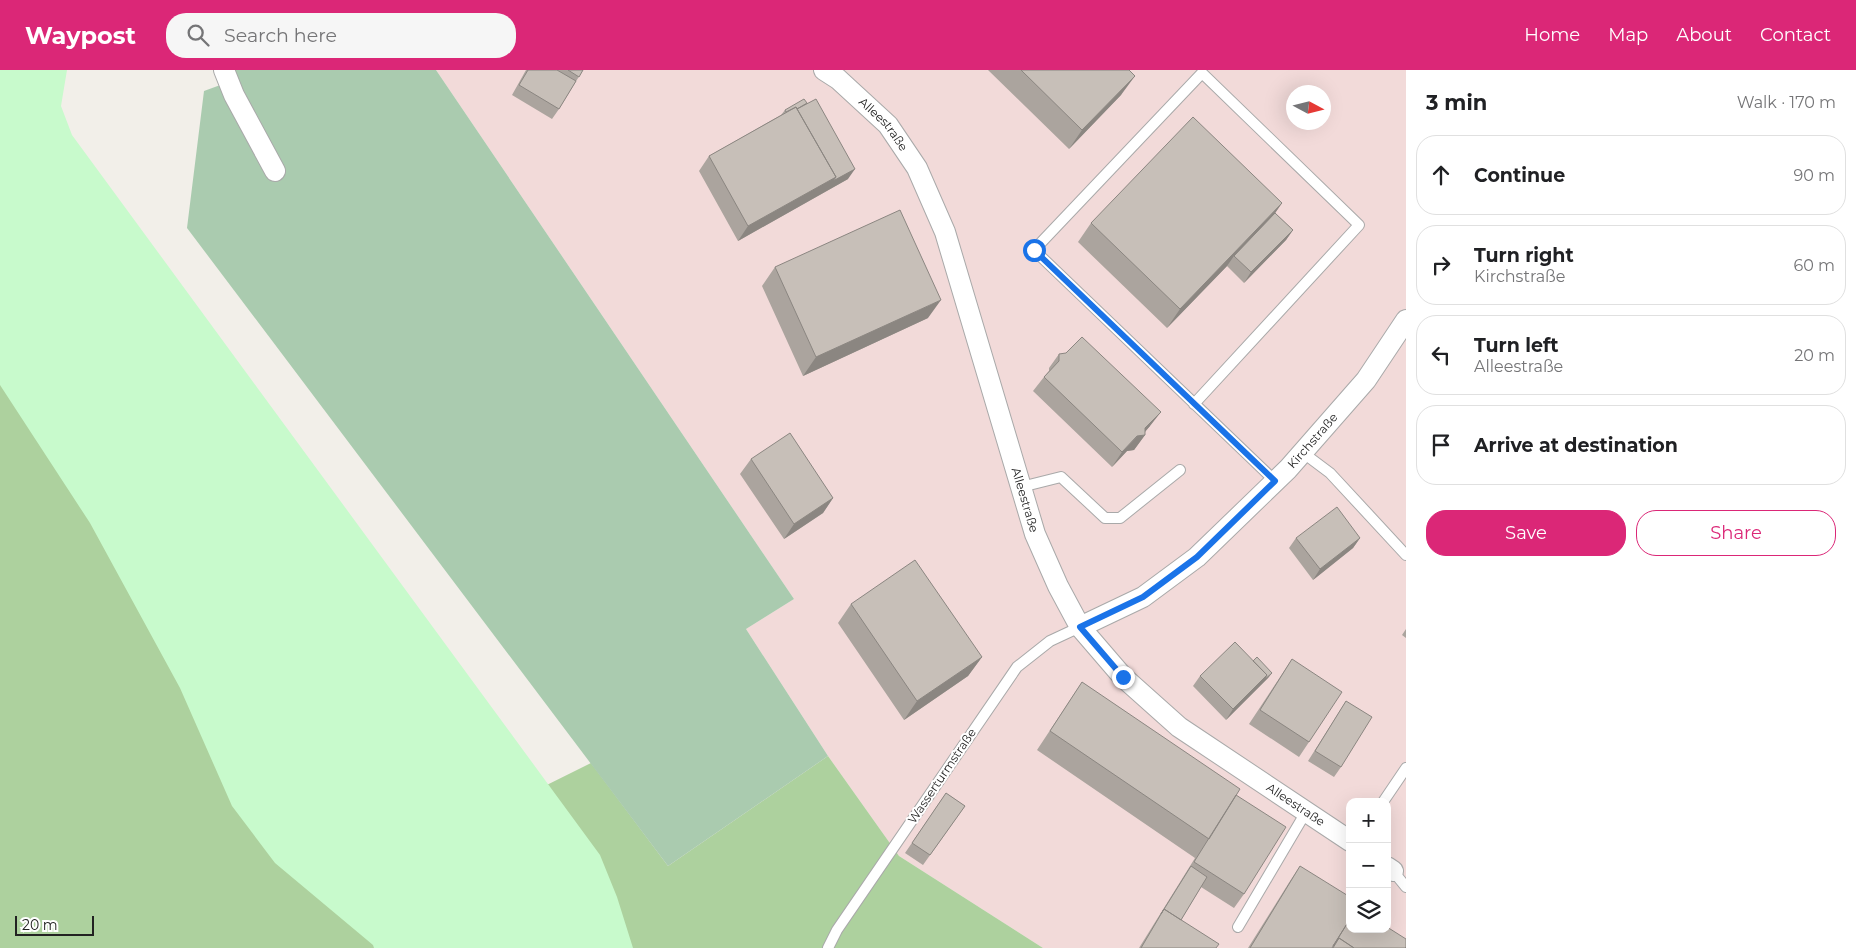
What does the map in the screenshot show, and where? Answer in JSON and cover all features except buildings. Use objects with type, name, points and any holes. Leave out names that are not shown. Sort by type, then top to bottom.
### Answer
[{"type":"street","points":[[224,70],[234,96],[275,171]]},
{"type":"street","name":"Alleestraße","points":[[824,70],[838,79],[888,125],[917,168],[945,232],[1035,534],[1058,586],[1080,627],[1123,677],[1179,727],[1346,838]]},
{"type":"street","name":"Kirchstraße","points":[[1080,627],[1143,597],[1197,557],[1275,481],[1366,380],[1406,320]]},
{"type":"lane","points":[[1194,404],[1359,225],[1202,72],[1034,250],[1194,404],[1275,481]]},
{"type":"lane","points":[[1302,452],[1330,473],[1406,555]]},
{"type":"lane","points":[[1021,487],[1061,477],[1105,518],[1120,518],[1180,470]]},
{"type":"lane","name":"Wasserturmstraße","points":[[828,948],[837,930],[1017,667],[1050,641],[1080,627]]},
{"type":"lane","points":[[1386,798],[1406,768]]},
{"type":"lane","points":[[1238,927],[1306,812]]},
{"type":"lane","points":[[1391,870],[1406,886]]},
{"type":"shaded area","points":[[436,70],[1406,70],[1406,948],[1043,948],[899,856],[828,756],[746,629],[794,599]]},
{"type":"green space","points":[[0,70],[67,70],[61,106],[72,135],[600,855],[617,897],[633,948],[374,948],[373,945],[275,863],[232,806],[180,688],[90,523],[0,385]]},
{"type":"green space","points":[[235,70],[436,70],[794,599],[746,629],[828,756],[668,866],[187,228],[204,91],[234,80]]},
{"type":"green space","points":[[0,376],[339,888],[591,763],[668,866],[828,756],[899,856],[1043,948],[0,948]]},
{"type":"route","points":[[1034,250],[1275,481],[1197,557],[1143,597],[1080,627],[1123,677]]}]
